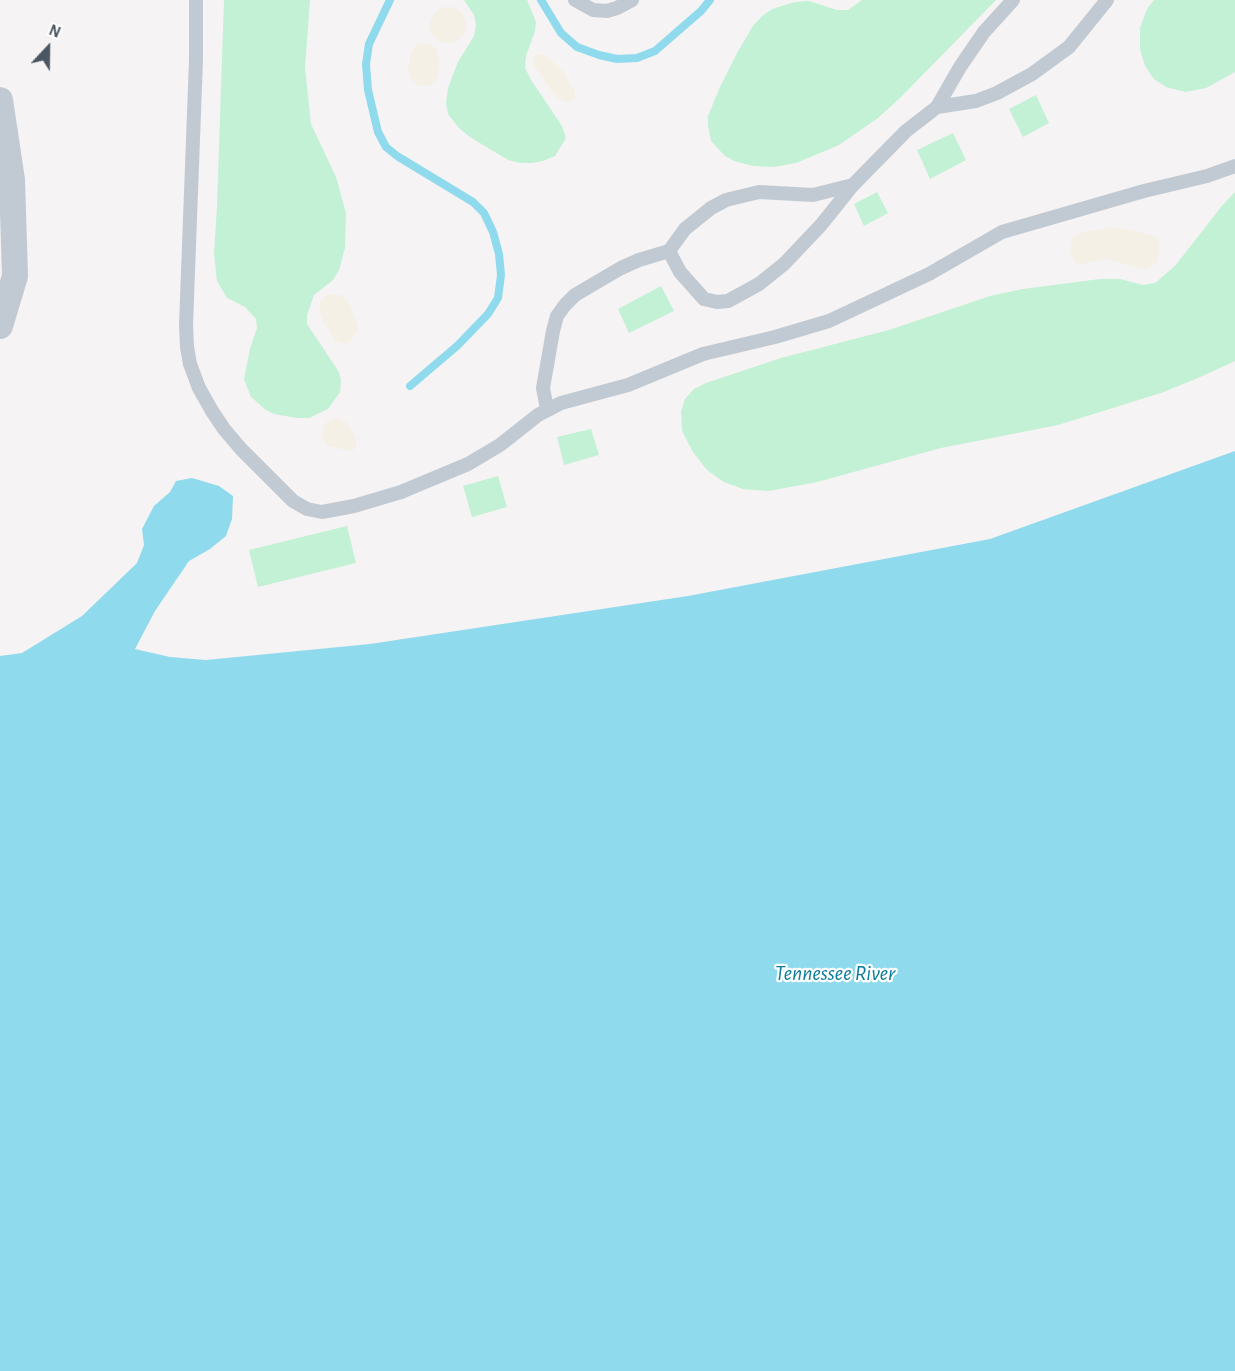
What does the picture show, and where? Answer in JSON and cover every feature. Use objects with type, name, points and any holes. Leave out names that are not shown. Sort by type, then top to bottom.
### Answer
[{"type":"street","points":[[0,100],[12,180],[15,276],[0,326]]},
{"type":"lane","points":[[196,0],[196,71],[186,324],[190,364],[199,388],[224,429],[293,501],[307,509],[322,512],[345,509],[391,495],[468,464],[500,445],[547,409],[561,403],[628,385],[703,354],[785,335],[829,321],[920,279],[1002,232],[1144,191],[1207,176],[1235,166]]},
{"type":"lane","points":[[575,0],[593,10],[607,11],[632,0]]},
{"type":"lane","points":[[669,251],[680,272],[704,299],[717,302],[728,301],[759,284],[784,264],[821,225],[853,185],[906,131],[938,107],[960,67],[984,32],[1013,0]]},
{"type":"lane","points":[[938,107],[976,100],[1024,80],[1069,46],[1107,0]]},
{"type":"lane","points":[[547,409],[543,388],[557,316],[565,305],[587,287],[639,260],[669,251],[685,229],[711,208],[726,200],[759,192],[813,195],[853,185]]},
{"type":"green space","points":[[224,0],[310,0],[305,68],[311,124],[336,177],[346,213],[345,248],[339,270],[333,280],[314,295],[307,315],[307,324],[339,372],[340,392],[328,409],[309,418],[274,414],[251,397],[244,379],[257,328],[256,319],[245,307],[227,298],[217,281],[214,254]]},
{"type":"green space","points":[[464,0],[527,0],[536,22],[526,56],[525,68],[562,126],[566,138],[555,156],[532,163],[508,160],[470,137],[448,114],[446,103],[448,88],[458,62],[474,36],[476,25],[474,15]]},
{"type":"green space","points":[[862,0],[996,0],[902,96],[878,118],[839,145],[796,163],[773,167],[753,166],[725,156],[711,141],[708,116],[737,53],[753,26],[772,9],[795,2],[809,1],[837,10],[848,10]]},
{"type":"green space","points":[[1154,0],[1235,0],[1235,72],[1206,88],[1186,92],[1166,87],[1154,79],[1145,66],[1140,49],[1140,28],[1147,9]]},
{"type":"green space","points":[[1036,95],[1049,123],[1023,137],[1009,109]]},
{"type":"green space","points":[[953,133],[966,160],[930,179],[917,150]]},
{"type":"green space","points":[[877,192],[888,213],[864,226],[854,204]]},
{"type":"green space","points":[[1235,192],[1235,361],[1198,378],[1161,393],[1058,425],[941,448],[817,482],[769,491],[743,489],[724,482],[707,470],[693,452],[682,431],[681,412],[685,399],[694,389],[781,358],[889,330],[990,296],[1023,289],[1100,279],[1120,279],[1143,285],[1155,283],[1175,266]]},
{"type":"green space","points":[[661,286],[674,311],[629,333],[618,309]]},
{"type":"green space","points":[[591,429],[599,455],[564,465],[557,437]]},
{"type":"green space","points":[[498,476],[507,507],[472,517],[463,486]]},
{"type":"green space","points":[[347,526],[356,563],[258,587],[249,550]]},
{"type":"sand","points":[[448,7],[460,13],[466,25],[460,37],[448,43],[436,37],[430,25],[436,13]]},
{"type":"sand","points":[[422,43],[436,48],[440,62],[437,77],[428,86],[416,84],[410,78],[408,69],[411,52],[416,45]]},
{"type":"sand","points":[[536,54],[545,55],[563,71],[575,91],[575,97],[572,100],[567,102],[561,100],[554,94],[533,64]]},
{"type":"sand","points":[[1113,228],[1155,236],[1159,240],[1160,251],[1156,263],[1146,269],[1106,259],[1079,265],[1075,262],[1070,252],[1072,238],[1082,232]]},
{"type":"sand","points":[[329,294],[346,298],[358,328],[350,342],[345,344],[335,341],[321,317],[321,300]]},
{"type":"sand","points":[[338,418],[347,423],[356,437],[356,446],[352,451],[328,446],[322,438],[323,426],[328,421]]},
{"type":"water","name":"Tennessee River","points":[[1235,451],[1235,1371],[0,1371],[0,656],[22,653],[82,616],[137,563],[144,545],[142,529],[154,506],[170,492],[176,481],[192,478],[219,486],[233,496],[232,519],[226,536],[210,549],[189,561],[155,611],[135,649],[170,657],[206,660],[370,644],[688,596],[990,539]]},
{"type":"waterway","points":[[390,0],[369,44],[366,64],[368,90],[378,132],[386,147],[397,156],[473,202],[484,213],[493,232],[499,254],[501,275],[498,298],[488,314],[457,346],[410,386]]},
{"type":"waterway","points":[[541,0],[561,33],[577,47],[617,59],[637,58],[655,51],[701,11],[710,0]]}]
